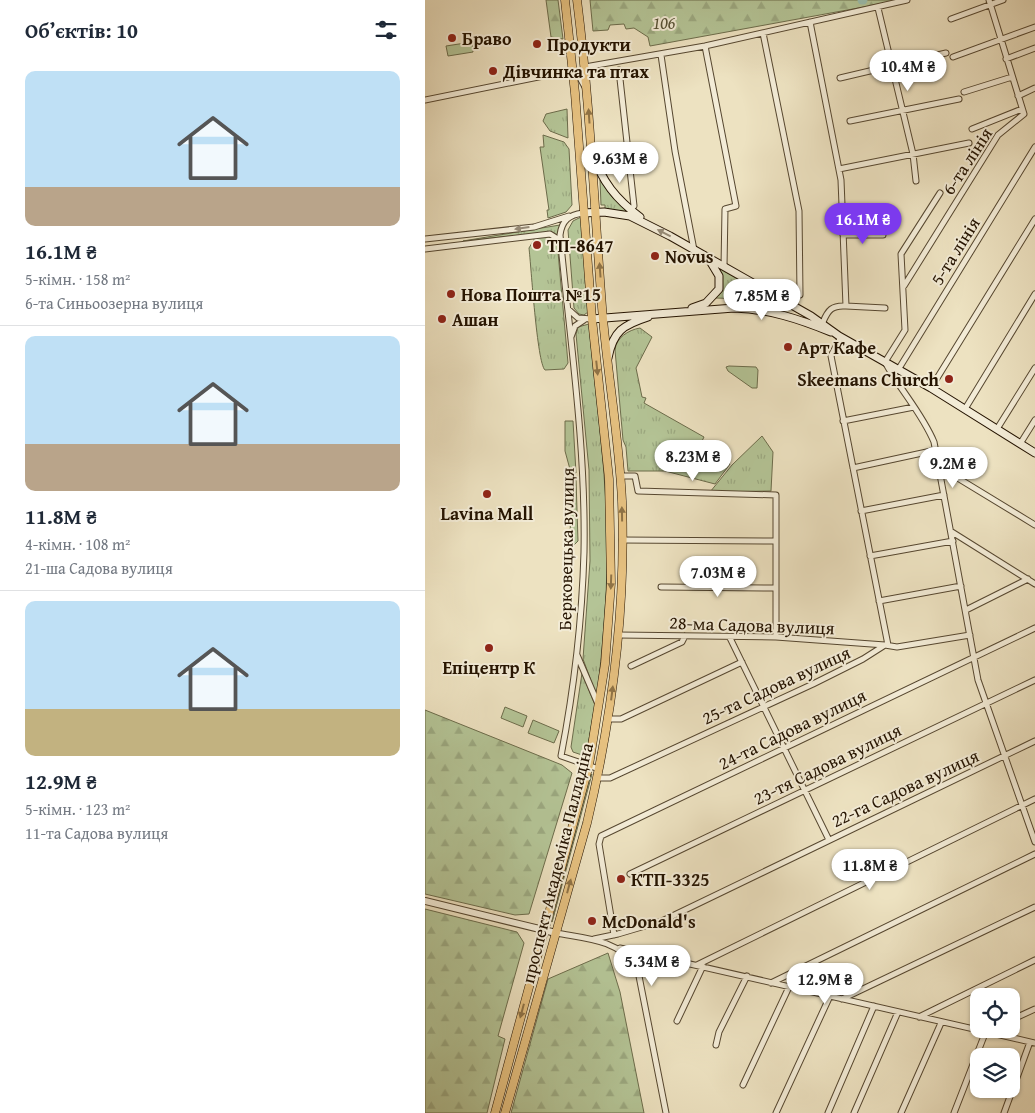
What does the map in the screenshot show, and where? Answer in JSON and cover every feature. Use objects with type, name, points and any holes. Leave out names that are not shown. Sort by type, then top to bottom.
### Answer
[{"type":"highway","name":"проспект Академіка Палладіна","points":[[495,1113],[589,765],[599,707],[608,633],[612,542],[609,479],[588,320],[573,70],[565,0]]},
{"type":"highway","name":"проспект Академіка Палладіна","points":[[505,1113],[556,933],[597,778],[608,718],[618,635],[622,540],[620,476],[607,366],[587,89],[577,0]]},
{"type":"main road","points":[[591,144],[605,183],[630,210],[647,224]]},
{"type":"main road","points":[[583,213],[596,212],[630,216],[647,224],[823,322],[839,336]]},
{"type":"main road","points":[[685,310],[706,302],[719,289],[719,276],[709,258]]},
{"type":"main road","points":[[588,320],[685,310],[754,309],[790,316],[839,336],[931,388],[1035,452]]},
{"type":"main road","points":[[607,366],[611,342],[624,326],[662,313]]},
{"type":"street","points":[[585,68],[705,46],[907,0]]},
{"type":"street","points":[[951,20],[990,2],[1003,0]]},
{"type":"street","points":[[972,129],[1023,112],[990,2]]},
{"type":"street","points":[[878,8],[913,154],[916,181]]},
{"type":"street","points":[[810,22],[839,169],[845,306]]},
{"type":"street","points":[[953,56],[1035,27]]},
{"type":"street","points":[[763,33],[799,211],[800,295]]},
{"type":"street","points":[[705,46],[736,206],[725,209],[725,268]]},
{"type":"street","points":[[1006,59],[1035,48]]},
{"type":"street","points":[[840,78],[946,53]]},
{"type":"street","points":[[661,55],[675,151],[694,250]]},
{"type":"street","points":[[425,93],[425,99],[573,70],[579,74],[587,89]]},
{"type":"street","points":[[619,70],[634,206],[630,210]]},
{"type":"street","points":[[964,92],[1012,77]]},
{"type":"street","points":[[1018,96],[1035,88]]},
{"type":"street","points":[[850,121],[959,99]]},
{"type":"street","name":"6-та лінія","points":[[904,287],[998,135],[1023,112]]},
{"type":"street","points":[[839,169],[969,143]]},
{"type":"street","name":"5-та лінія","points":[[898,370],[1035,147]]},
{"type":"street","points":[[940,193],[901,254],[905,330],[885,362],[928,427],[939,466],[973,658],[985,704],[1035,842]]},
{"type":"street","points":[[425,239],[534,227],[583,213]]},
{"type":"street","name":"Берковецька вулиця","points":[[569,216],[561,229],[561,244],[565,301],[579,424],[584,550],[577,654],[561,756],[589,765]]},
{"type":"street","points":[[931,388],[1035,219]]},
{"type":"street","points":[[425,248],[550,234],[558,239],[561,244]]},
{"type":"street","points":[[843,235],[883,235]]},
{"type":"street","points":[[965,409],[1035,294]]},
{"type":"street","points":[[565,301],[572,314],[588,320]]},
{"type":"street","points":[[823,322],[830,309],[835,306],[885,308]]},
{"type":"street","points":[[570,342],[573,329],[588,320]]},
{"type":"street","points":[[839,336],[831,356],[886,645],[906,646],[970,635]]},
{"type":"street","points":[[997,429],[1035,368]]},
{"type":"street","points":[[843,421],[914,406]]},
{"type":"street","points":[[1020,444],[1035,420]]},
{"type":"street","points":[[853,468],[935,450]]},
{"type":"street","points":[[939,466],[1035,526]]},
{"type":"street","points":[[620,476],[635,476],[638,491],[776,495],[776,637]]},
{"type":"street","points":[[861,511],[944,495]]},
{"type":"street","points":[[951,532],[1035,584]]},
{"type":"street","points":[[622,540],[776,540]]},
{"type":"street","points":[[870,556],[953,541]]},
{"type":"street","points":[[966,610],[1028,579]]},
{"type":"street","points":[[879,601],[961,586]]},
{"type":"street","points":[[661,587],[775,588]]},
{"type":"street","name":"24-та Садова вулиця","points":[[614,935],[599,844],[601,836],[1035,628]]},
{"type":"street","name":"28-ма Садова вулиця","points":[[618,635],[731,638],[776,637],[886,645]]},
{"type":"street","points":[[631,666],[682,642],[685,636]]},
{"type":"street","points":[[731,638],[829,840]]},
{"type":"street","name":"25-та Садова вулиця","points":[[597,778],[610,778],[863,659],[886,645]]},
{"type":"street","points":[[577,654],[599,707]]},
{"type":"street","points":[[608,718],[621,718],[742,662]]},
{"type":"street","name":"23-тя Садова вулиця","points":[[630,874],[1035,680]]},
{"type":"street","name":"22-га Садова вулиця","points":[[593,939],[662,921],[1035,741]]},
{"type":"street","points":[[589,765],[599,769]]},
{"type":"street","points":[[696,965],[1035,800]]},
{"type":"street","points":[[771,983],[1035,854]]},
{"type":"street","points":[[425,901],[970,1029]]},
{"type":"street","points":[[841,999],[1035,907]]},
{"type":"street","points":[[620,948],[637,966],[666,1113]]},
{"type":"street","points":[[918,1017],[1035,960]]},
{"type":"street","points":[[677,1021],[703,966]]},
{"type":"street","points":[[716,1046],[719,1032],[747,976]]},
{"type":"street","points":[[743,1085],[789,987]]},
{"type":"street","points":[[776,1113],[830,996]]},
{"type":"street","points":[[828,1113],[875,1006]]},
{"type":"street","points":[[1020,1016],[1035,1009]]},
{"type":"street","points":[[854,1113],[898,1012]]},
{"type":"street","points":[[901,1113],[941,1023]]},
{"type":"street","points":[[954,1113],[984,1038]]},
{"type":"street","points":[[1004,1113],[1032,1043],[1011,1038]]},
{"type":"green space","points":[[546,0],[558,0],[563,39],[551,37]]},
{"type":"green space","name":"106","points":[[590,0],[902,0],[650,46],[648,37],[634,28],[626,29],[624,24],[610,25],[608,30],[593,31]]},
{"type":"green space","points":[[472,42],[473,52],[448,56],[446,46]]},
{"type":"green space","points":[[567,109],[568,138],[550,131],[543,121],[546,114]]},
{"type":"green space","points":[[543,135],[564,142],[569,149],[572,205],[566,212],[548,218],[547,210],[549,210],[540,147],[544,147]]},
{"type":"green space","points":[[600,180],[612,197],[628,212],[605,209],[605,205],[601,205]]},
{"type":"green space","points":[[581,217],[588,312],[584,315],[579,314],[574,308],[568,230],[573,221]]},
{"type":"green space","points":[[560,225],[557,235],[549,232],[463,241]]},
{"type":"green space","points":[[551,236],[557,241],[568,363],[564,369],[545,370],[539,350],[529,248],[535,238]]},
{"type":"green space","points":[[719,268],[775,300],[716,298],[719,294]]},
{"type":"green space","points":[[589,324],[604,469],[607,527],[605,609],[597,697],[583,659],[590,561],[589,470],[576,334],[578,327]]},
{"type":"green space","points":[[640,328],[652,337],[636,368],[642,397],[646,398],[644,403],[704,437],[702,441],[730,464],[715,484],[665,471],[628,471],[626,447],[623,440],[615,350],[623,335]]},
{"type":"green space","points":[[726,367],[756,367],[758,370],[757,388],[752,388],[728,371]]},
{"type":"green space","points":[[565,421],[573,421],[576,473],[571,473],[565,451]]},
{"type":"green space","points":[[762,436],[773,452],[771,491],[710,492],[732,465]]},
{"type":"green space","points":[[571,479],[576,479],[578,541],[573,546],[570,546]]},
{"type":"green space","points":[[582,673],[595,705],[587,751],[582,755],[573,752],[571,747]]},
{"type":"green space","points":[[505,707],[527,716],[523,727],[501,718]]},
{"type":"green space","points":[[425,710],[562,765],[572,773],[529,914],[515,915],[425,894]]},
{"type":"green space","points":[[533,720],[559,731],[554,743],[528,733]]},
{"type":"green space","points":[[592,774],[552,922],[589,777]]},
{"type":"green space","points":[[425,909],[517,932],[524,943],[498,1036],[505,1039],[487,1113],[425,1113]]},
{"type":"green space","points":[[608,953],[620,992],[644,1113],[511,1113],[548,979]]},
{"type":"place","name":"Браво","points":[[452,38]]},
{"type":"place","name":"Продукти","points":[[537,44]]},
{"type":"place","name":"Дівчинка та птах","points":[[493,71]]},
{"type":"place","name":"ТП-8647","points":[[537,245]]},
{"type":"place","name":"Novus","points":[[655,256]]},
{"type":"place","name":"Нова Пошта №15","points":[[451,294]]},
{"type":"place","name":"Ашан","points":[[442,319]]},
{"type":"place","name":"Арт Кафе","points":[[788,347]]},
{"type":"place","name":"Skeemans Church","points":[[949,379]]},
{"type":"place","name":"Lavina Mall","points":[[487,494]]},
{"type":"place","name":"Епіцентр К","points":[[489,648]]},
{"type":"place","name":"КТП-3325","points":[[621,879]]},
{"type":"place","name":"McDonald's","points":[[592,921]]}]
